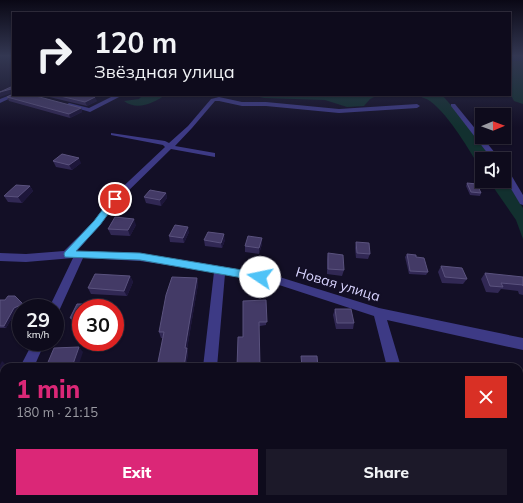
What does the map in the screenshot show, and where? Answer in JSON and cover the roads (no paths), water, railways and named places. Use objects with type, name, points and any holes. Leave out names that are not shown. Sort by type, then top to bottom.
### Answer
[{"type":"street","points":[[0,101],[12,96]]},
{"type":"street","points":[[59,103],[90,110],[118,96]]},
{"type":"street","points":[[58,299],[74,254],[115,199],[190,127],[213,100],[219,99],[242,104],[266,104],[339,111],[417,106]]},
{"type":"street","points":[[454,105],[491,152]]},
{"type":"street","points":[[113,134],[165,143],[170,147],[212,155]]},
{"type":"street","points":[[511,182],[523,202]]},
{"type":"street","name":"Новая улица","points":[[0,257],[26,258],[74,254],[140,256],[220,269],[274,280],[380,313],[523,344]]},
{"type":"street","points":[[210,363],[220,269]]},
{"type":"street","points":[[380,313],[393,363]]},
{"type":"street","points":[[29,363],[35,351]]}]
